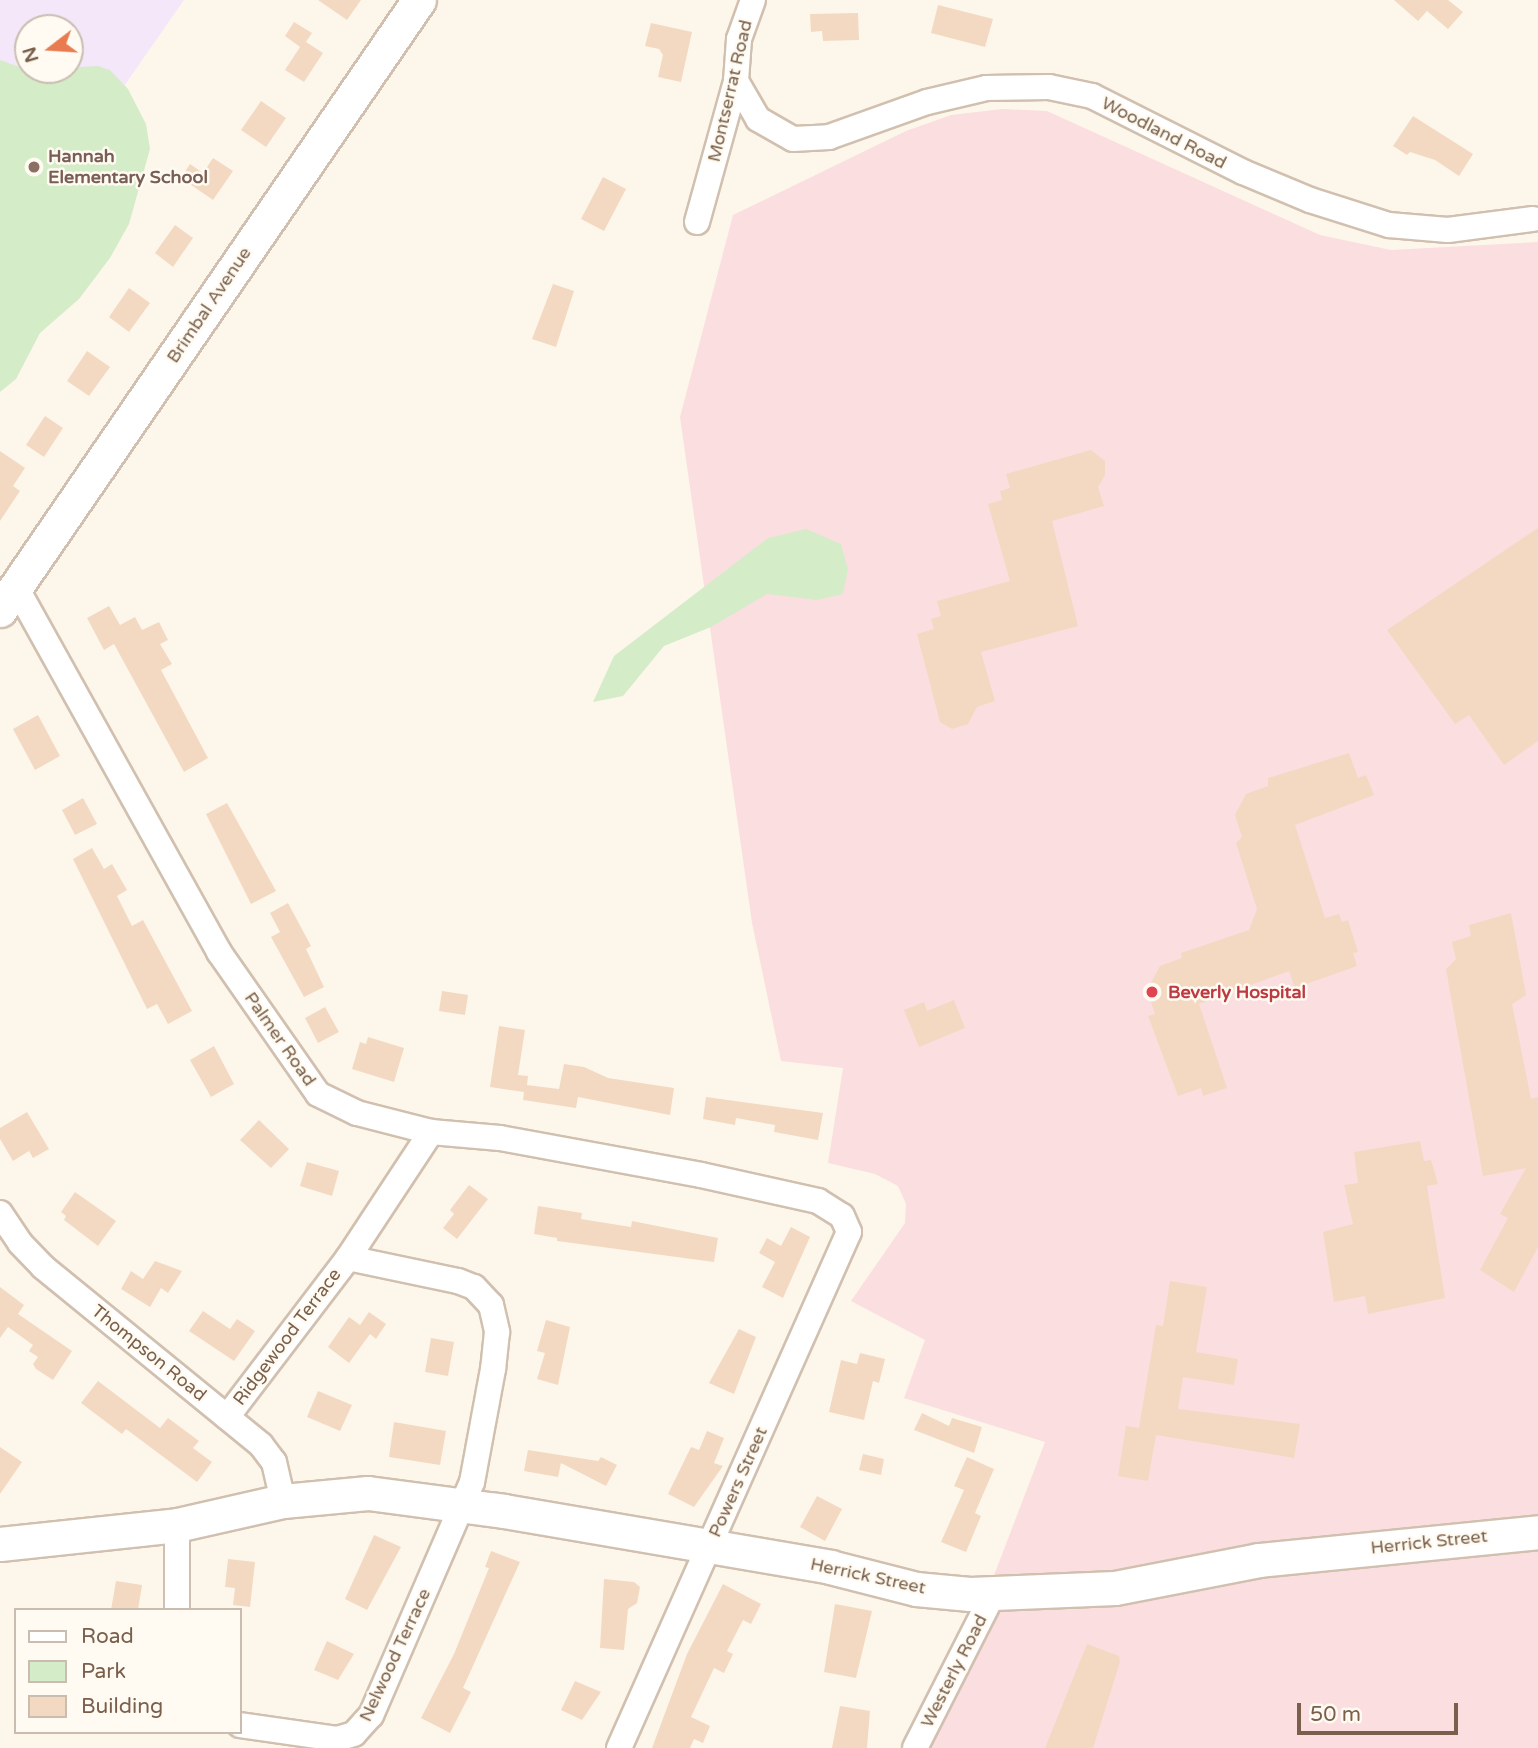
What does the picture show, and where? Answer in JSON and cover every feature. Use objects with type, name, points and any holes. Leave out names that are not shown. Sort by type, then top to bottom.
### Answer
[{"type":"street","name":"Brimbal Avenue","points":[[8,599],[419,0]]},
{"type":"street","name":"Montserrat Road","points":[[697,222],[736,81],[739,39],[752,0]]},
{"type":"street","name":"Woodland Road","points":[[736,81],[758,119],[793,139],[829,137],[927,102],[986,88],[1049,87],[1092,96],[1243,172],[1310,200],[1390,225],[1448,230],[1533,219]]},
{"type":"street","name":"Palmer Road","points":[[8,599],[219,952],[286,1052],[318,1094],[357,1113],[431,1132],[500,1138],[701,1175],[818,1201],[842,1216]]},
{"type":"street","name":"Ridgewood Terrace","points":[[227,1417],[348,1258],[431,1132]]},
{"type":"street","name":"Thompson Road","points":[[0,1213],[19,1243],[43,1267],[270,1454],[283,1501]]},
{"type":"street","name":"Powers Street","points":[[619,1748],[849,1232],[842,1216]]},
{"type":"street","name":"Ridgewood Terrace","points":[[348,1258],[458,1281],[474,1287],[491,1305],[497,1332],[489,1400],[472,1482],[461,1505]]},
{"type":"street","name":"Herrick Street","points":[[0,1544],[177,1525],[283,1501],[349,1492],[461,1505],[709,1546],[830,1567],[916,1589],[993,1594],[1115,1588],[1259,1560],[1538,1532]]},
{"type":"street","name":"Nelwood Terrace","points":[[242,1725],[337,1739],[362,1727],[461,1505]]},
{"type":"street","points":[[177,1525],[180,1558],[177,1608]]},
{"type":"street","name":"Westerly Road","points":[[915,1748],[993,1594]]},
{"type":"shaded area","name":"Hannah Elementary School","points":[[0,0],[184,0],[0,264]]},
{"type":"shaded area","name":"Beverly Hospital","points":[[1002,109],[1047,111],[1320,235],[1391,250],[1538,242],[1538,1748],[928,1748],[1045,1442],[904,1398],[925,1340],[851,1301],[905,1223],[906,1204],[898,1186],[875,1174],[828,1163],[843,1068],[781,1061],[752,923],[680,417],[733,215],[906,131],[951,115]]},
{"type":"green space","points":[[0,60],[14,65],[14,84],[84,84],[84,67],[98,66],[110,70],[128,89],[146,124],[150,149],[129,224],[110,258],[79,299],[40,333],[16,379],[0,392]]},
{"type":"green space","points":[[806,529],[841,544],[848,569],[843,594],[817,600],[767,594],[711,627],[664,646],[623,696],[593,702],[614,656],[768,538]]},
{"type":"building","points":[[318,0],[361,0],[347,20]]},
{"type":"building","points":[[1394,0],[1448,0],[1463,12],[1448,29],[1427,11],[1418,21]]},
{"type":"building","points":[[938,5],[993,19],[985,47],[931,33]]},
{"type":"building","points":[[858,13],[859,40],[823,41],[822,31],[811,32],[810,14]]},
{"type":"building","points":[[294,22],[312,33],[306,42],[323,53],[304,82],[285,70],[300,47],[285,36]]},
{"type":"building","points":[[651,23],[692,32],[681,82],[658,77],[663,55],[659,49],[645,46]]},
{"type":"building","points":[[261,101],[286,118],[266,147],[241,130]]},
{"type":"building","points":[[1413,116],[1473,154],[1459,176],[1435,160],[1410,152],[1407,155],[1393,146]]},
{"type":"building","points":[[213,158],[233,171],[213,200],[181,178],[190,164],[203,173]]},
{"type":"building","points":[[603,177],[626,189],[604,231],[581,219]]},
{"type":"building","points":[[175,225],[193,238],[173,267],[155,253]]},
{"type":"building","points":[[553,284],[574,291],[556,347],[532,339]]},
{"type":"building","points":[[129,288],[150,303],[129,332],[109,317]]},
{"type":"building","points":[[87,351],[110,367],[89,396],[67,381]]},
{"type":"building","points":[[45,416],[63,428],[44,457],[26,445]]},
{"type":"building","points":[[1091,450],[1105,461],[1105,475],[1098,487],[1104,506],[1052,521],[1078,626],[981,652],[995,701],[977,707],[968,724],[952,729],[940,722],[917,634],[934,629],[931,619],[941,616],[937,601],[1010,581],[988,504],[1002,500],[1000,491],[1010,488],[1006,474]]},
{"type":"building","points":[[0,451],[25,468],[13,486],[20,491],[0,521]]},
{"type":"building","points":[[1538,528],[1538,741],[1504,765],[1469,715],[1455,724],[1387,630]]},
{"type":"building","points":[[109,606],[120,625],[135,617],[142,630],[159,622],[168,640],[160,644],[172,664],[161,670],[208,758],[184,772],[114,644],[104,650],[87,618]]},
{"type":"building","points":[[38,715],[60,756],[35,770],[13,729]]},
{"type":"building","points":[[1349,753],[1358,778],[1366,775],[1374,795],[1295,825],[1325,918],[1339,914],[1342,922],[1348,920],[1358,952],[1353,953],[1357,966],[1295,988],[1289,971],[1199,1004],[1227,1088],[1203,1096],[1201,1088],[1178,1096],[1148,1016],[1155,1014],[1147,990],[1160,966],[1182,958],[1181,953],[1249,930],[1257,909],[1236,843],[1242,837],[1235,815],[1246,794],[1268,786],[1268,778]]},
{"type":"building","points":[[83,798],[97,824],[75,835],[62,810]]},
{"type":"building","points":[[227,803],[276,891],[251,904],[206,814]]},
{"type":"building","points":[[92,848],[104,869],[112,864],[127,890],[117,896],[132,926],[143,920],[192,1011],[168,1024],[157,1004],[147,1009],[73,859]]},
{"type":"building","points":[[288,903],[311,946],[306,949],[324,987],[304,997],[271,937],[280,932],[270,913]]},
{"type":"building","points":[[1511,913],[1526,995],[1512,1004],[1531,1099],[1538,1097],[1538,1247],[1514,1292],[1480,1270],[1508,1218],[1500,1214],[1526,1168],[1483,1176],[1446,969],[1456,959],[1452,942],[1471,936],[1469,925]]},
{"type":"building","points":[[442,991],[468,995],[465,1015],[439,1011]]},
{"type":"building","points":[[954,1000],[965,1028],[919,1047],[904,1010],[924,1002],[927,1011]]},
{"type":"building","points":[[325,1007],[339,1032],[318,1043],[305,1018]]},
{"type":"building","points":[[499,1026],[525,1030],[518,1075],[528,1076],[527,1085],[559,1089],[564,1064],[584,1067],[608,1078],[674,1088],[670,1115],[578,1097],[576,1108],[523,1100],[524,1092],[490,1087]]},
{"type":"building","points":[[368,1037],[404,1048],[394,1082],[352,1069],[360,1042],[366,1044]]},
{"type":"building","points":[[214,1046],[234,1084],[211,1097],[190,1060]]},
{"type":"building","points":[[706,1097],[823,1113],[818,1140],[774,1132],[775,1125],[736,1118],[735,1125],[703,1119]]},
{"type":"building","points":[[27,1112],[49,1149],[33,1158],[29,1151],[13,1161],[0,1139],[0,1128]]},
{"type":"building","points":[[259,1120],[289,1149],[271,1168],[240,1140]]},
{"type":"building","points":[[1420,1141],[1424,1161],[1431,1160],[1438,1184],[1427,1186],[1445,1298],[1368,1314],[1365,1296],[1334,1302],[1323,1232],[1353,1224],[1344,1185],[1358,1183],[1354,1152]]},
{"type":"building","points":[[307,1162],[339,1171],[332,1196],[300,1186]]},
{"type":"building","points":[[469,1185],[488,1199],[457,1239],[443,1228],[454,1214],[450,1210]]},
{"type":"building","points":[[75,1192],[116,1221],[98,1246],[64,1220],[66,1216],[61,1212]]},
{"type":"building","points":[[538,1206],[582,1213],[581,1219],[631,1227],[632,1221],[718,1238],[714,1262],[557,1241],[557,1238],[534,1234]]},
{"type":"building","points":[[791,1227],[810,1237],[783,1298],[762,1287],[775,1262],[759,1253],[767,1238],[781,1246]]},
{"type":"building","points":[[155,1261],[182,1271],[168,1293],[161,1288],[150,1307],[121,1289],[131,1271],[143,1279]]},
{"type":"building","points":[[1170,1281],[1207,1287],[1196,1352],[1238,1359],[1234,1385],[1183,1377],[1178,1409],[1300,1424],[1294,1458],[1156,1435],[1148,1481],[1118,1476],[1126,1426],[1139,1428],[1156,1325],[1163,1326]]},
{"type":"building","points":[[0,1287],[24,1305],[18,1314],[72,1351],[53,1380],[33,1364],[38,1357],[29,1351],[33,1345],[8,1327],[0,1338]]},
{"type":"building","points":[[203,1311],[230,1329],[237,1319],[255,1331],[234,1361],[189,1331]]},
{"type":"building","points":[[369,1312],[386,1324],[376,1339],[370,1334],[349,1363],[328,1347],[349,1317],[360,1325]]},
{"type":"building","points":[[546,1320],[570,1327],[558,1385],[537,1379],[545,1353],[537,1351]]},
{"type":"building","points":[[739,1329],[756,1337],[734,1394],[709,1383]]},
{"type":"building","points":[[431,1338],[454,1342],[448,1376],[425,1372]]},
{"type":"building","points":[[860,1353],[885,1359],[879,1383],[873,1381],[864,1420],[829,1412],[841,1360],[857,1364]]},
{"type":"building","points":[[98,1381],[160,1428],[168,1418],[199,1441],[193,1448],[212,1462],[197,1482],[126,1429],[122,1434],[81,1403]]},
{"type":"building","points":[[318,1391],[352,1405],[340,1431],[307,1417]]},
{"type":"building","points":[[922,1413],[949,1426],[952,1418],[982,1427],[974,1453],[914,1430]]},
{"type":"building","points":[[394,1422],[446,1431],[440,1465],[389,1457]]},
{"type":"building","points":[[707,1431],[724,1438],[714,1463],[723,1466],[694,1507],[668,1494],[691,1447],[699,1450]]},
{"type":"building","points":[[0,1447],[22,1462],[0,1494]]},
{"type":"building","points":[[528,1450],[598,1461],[601,1457],[617,1465],[606,1486],[561,1463],[558,1477],[524,1471]]},
{"type":"building","points":[[863,1454],[884,1459],[881,1475],[859,1470]]},
{"type":"building","points":[[967,1457],[994,1469],[975,1513],[981,1516],[966,1552],[941,1542],[964,1490],[954,1486]]},
{"type":"building","points":[[817,1496],[842,1509],[825,1541],[800,1527]]},
{"type":"building","points":[[374,1535],[401,1547],[367,1610],[345,1599]]},
{"type":"building","points":[[491,1551],[520,1562],[463,1688],[471,1692],[450,1733],[421,1718],[454,1654],[489,1568],[485,1567]]},
{"type":"building","points":[[228,1559],[255,1562],[250,1607],[233,1605],[235,1588],[225,1587]]},
{"type":"building","points":[[604,1579],[634,1582],[640,1587],[637,1603],[628,1609],[624,1650],[600,1648]]},
{"type":"building","points":[[116,1581],[142,1585],[138,1608],[111,1608]]},
{"type":"building","points":[[723,1584],[761,1604],[751,1624],[743,1620],[727,1651],[733,1654],[724,1673],[714,1668],[691,1717],[710,1726],[703,1743],[694,1739],[690,1748],[652,1748],[687,1654]]},
{"type":"building","points":[[835,1604],[872,1611],[856,1678],[824,1672]]},
{"type":"building","points":[[327,1641],[354,1654],[338,1680],[314,1670]]},
{"type":"building","points":[[1087,1644],[1119,1656],[1120,1662],[1093,1748],[1045,1748]]},
{"type":"building","points":[[575,1681],[601,1692],[582,1720],[561,1710]]},
{"type":"building","points":[[840,1706],[870,1711],[867,1748],[832,1748]]},
{"type":"place","name":"Hannah Elementary School","points":[[34,167]]},
{"type":"place","name":"Beverly Hospital","points":[[1152,992]]}]
